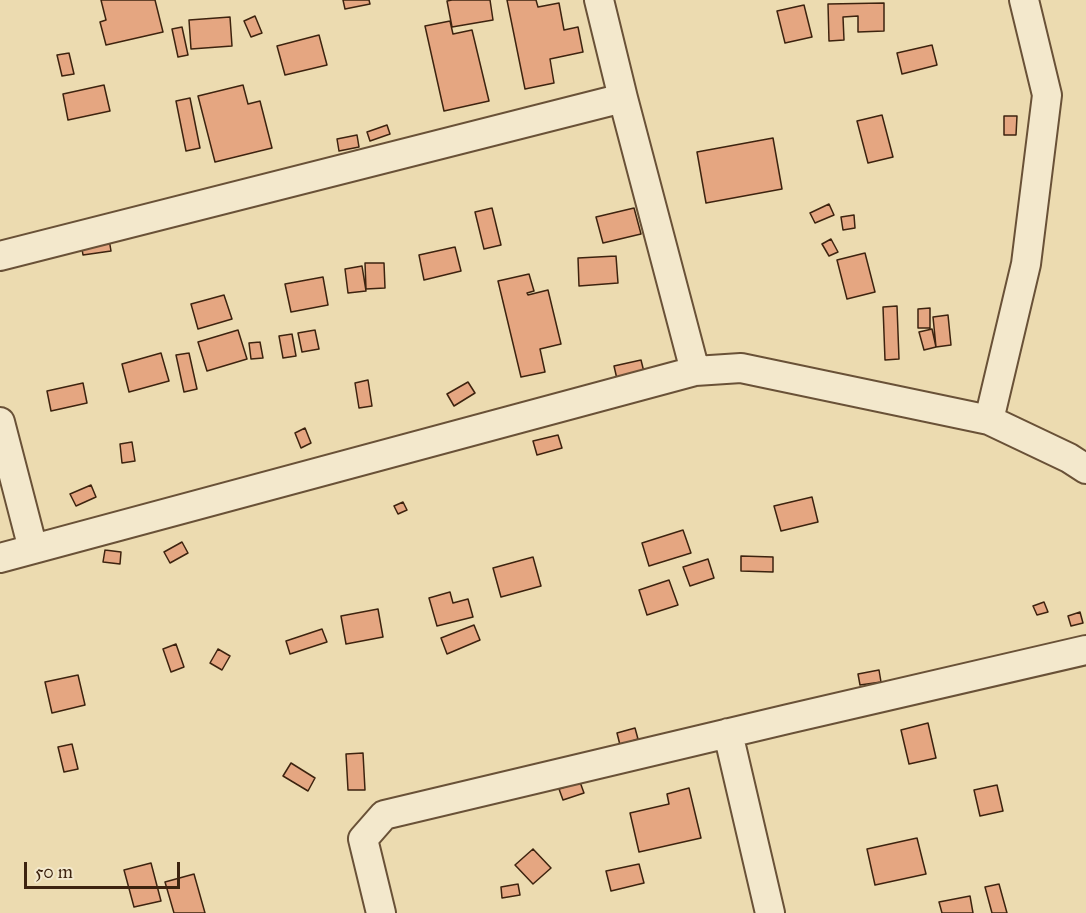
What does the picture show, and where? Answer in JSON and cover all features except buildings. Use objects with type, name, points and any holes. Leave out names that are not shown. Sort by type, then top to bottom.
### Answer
[{"type":"street","points":[[599,0],[695,371]]},
{"type":"street","points":[[989,420],[1026,264],[1047,95],[1024,0]]},
{"type":"street","points":[[0,256],[623,98]]},
{"type":"street","points":[[0,558],[695,371],[741,368],[989,420],[1069,458],[1086,469]]},
{"type":"street","points":[[0,422],[33,549]]},
{"type":"street","points":[[381,913],[363,839],[384,815],[1086,650]]},
{"type":"street","points":[[728,733],[770,913]]}]
